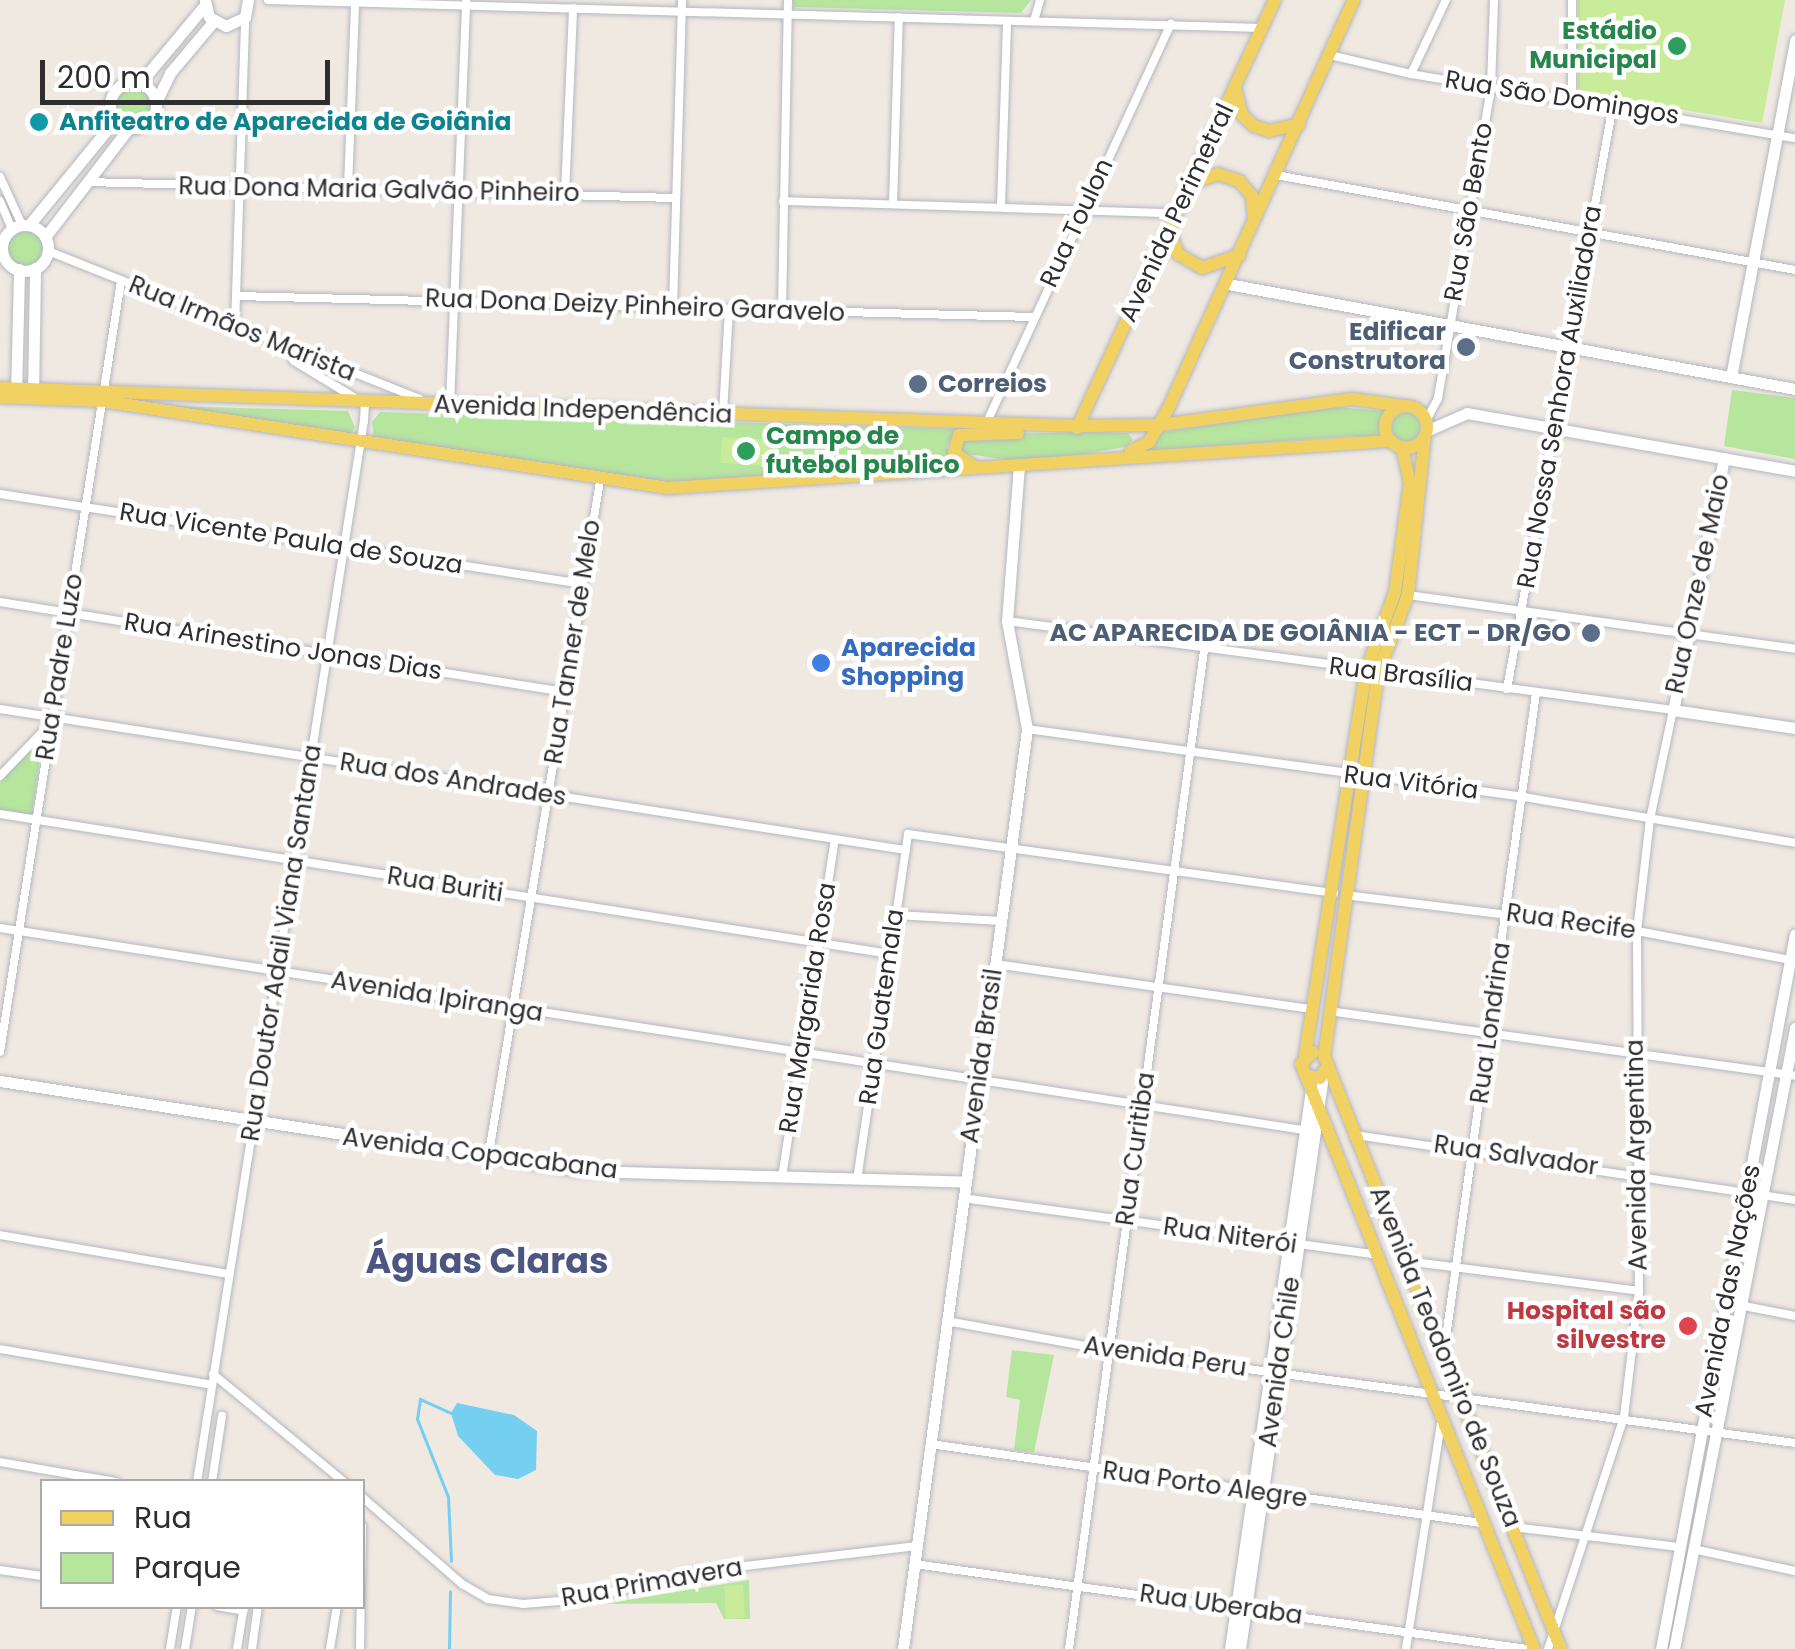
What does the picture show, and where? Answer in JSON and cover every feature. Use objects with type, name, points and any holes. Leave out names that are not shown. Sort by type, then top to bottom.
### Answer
[{"type":"main road","name":"Avenida Perimetral","points":[[1080,426],[1275,0]]},
{"type":"main road","points":[[1060,462],[1144,446],[1160,425],[1228,284],[1354,0]]},
{"type":"main road","points":[[1235,86],[1235,101],[1254,126],[1268,131],[1299,124]]},
{"type":"main road","points":[[1190,185],[1218,174],[1239,181],[1252,196],[1254,222]]},
{"type":"main road","points":[[1169,228],[1178,254],[1202,268],[1240,254]]},
{"type":"main road","name":"Avenida Independência","points":[[0,388],[16,393]]},
{"type":"main road","name":"Avenida Independência","points":[[0,397],[33,393],[1080,426],[1160,425],[1352,398],[1404,406]]},
{"type":"main road","name":"Avenida Independência","points":[[103,396],[600,480],[686,488],[1019,464],[1396,444]]},
{"type":"main road","points":[[1404,406],[1426,429],[1396,444],[1387,417],[1404,406]]},
{"type":"main road","points":[[982,467],[956,455],[959,435],[1060,434],[1080,426]]},
{"type":"main road","points":[[1127,451],[1136,443],[1132,426]]},
{"type":"main road","name":"Rua São Bento","points":[[1372,672],[1401,594],[1426,429]]},
{"type":"main road","name":"Rua São Bento","points":[[1396,444],[1410,483],[1401,594]]},
{"type":"main road","name":"Avenida Chile","points":[[1308,1083],[1301,1068],[1322,1010],[1372,672]]},
{"type":"main road","name":"Avenida Chile","points":[[1322,1010],[1325,1066]]},
{"type":"main road","points":[[1305,1055],[1325,1066],[1308,1083]]},
{"type":"main road","name":"Avenida Teodomiro de Souza","points":[[1325,1066],[1562,1649]]},
{"type":"main road","name":"Avenida Teodomiro de Souza","points":[[1308,1083],[1436,1394],[1481,1524],[1540,1649]]},
{"type":"street","points":[[213,22],[232,26],[247,9],[269,0],[1262,28]]},
{"type":"street","points":[[673,307],[682,0]]},
{"type":"street","points":[[782,310],[788,0]]},
{"type":"street","points":[[1034,21],[1040,0]]},
{"type":"street","points":[[1411,74],[1446,0]]},
{"type":"street","name":"Rua São Bento","points":[[1426,429],[1438,398],[1491,87],[1494,0]]},
{"type":"street","points":[[1572,0],[1572,100]]},
{"type":"street","points":[[16,393],[18,269],[2,250],[115,120],[114,92],[140,83],[205,2],[213,22]]},
{"type":"street","points":[[348,188],[355,3]]},
{"type":"street","points":[[443,406],[457,301],[466,3]]},
{"type":"street","points":[[565,194],[574,8]]},
{"type":"street","points":[[235,326],[247,9]]},
{"type":"street","points":[[892,204],[899,17]]},
{"type":"street","points":[[1002,206],[1006,21]]},
{"type":"street","points":[[33,393],[36,268],[48,251],[45,236],[82,182],[129,128],[150,122],[170,73],[213,22]]},
{"type":"street","name":"Rua Toulon","points":[[986,424],[1170,24]]},
{"type":"street","points":[[1731,378],[1795,40]]},
{"type":"street","name":"Rua São Domingos","points":[[1330,54],[1411,74],[1778,132],[1795,138]]},
{"type":"street","points":[[140,83],[156,102]]},
{"type":"street","name":"Rua Nossa Senhora Auxiliadora","points":[[1507,689],[1557,432],[1613,105]]},
{"type":"street","points":[[115,120],[129,128]]},
{"type":"street","points":[[1276,174],[1469,215],[1795,270]]},
{"type":"street","points":[[0,177],[21,226]]},
{"type":"street","name":"Rua Dona Maria Galvão Pinheiro","points":[[82,182],[675,198]]},
{"type":"street","points":[[0,201],[21,226],[45,236]]},
{"type":"street","points":[[783,201],[1176,213]]},
{"type":"street","name":"Rua Irmãos Marista","points":[[48,251],[443,406]]},
{"type":"street","points":[[18,269],[36,268]]},
{"type":"street","name":"Rua Padre Luzo","points":[[0,1052],[121,281]]},
{"type":"street","points":[[1228,284],[1795,390]]},
{"type":"street","name":"Rua Dona Deizy Pinheiro Garavelo","points":[[237,296],[1034,317]]},
{"type":"street","points":[[723,413],[729,309]]},
{"type":"street","points":[[288,346],[294,362],[365,404]]},
{"type":"street","name":"Rua Doutor Adail Viana Santana","points":[[197,1479],[365,404]]},
{"type":"street","points":[[1426,429],[1467,414],[1795,471]]},
{"type":"street","name":"Rua Onze de Maio","points":[[1673,710],[1724,458]]},
{"type":"street","name":"Avenida Brasil","points":[[904,1649],[1027,728],[1006,621],[1019,464]]},
{"type":"street","name":"Rua Tanner de Melo","points":[[488,1159],[600,480]]},
{"type":"street","name":"Rua Vicente Paula de Souza","points":[[0,494],[583,584]]},
{"type":"street","points":[[1401,594],[1795,649]]},
{"type":"street","name":"Rua Arinestino Jonas Dias","points":[[0,602],[565,692]]},
{"type":"street","name":"Rua Brasília","points":[[1006,621],[1795,728]]},
{"type":"street","name":"Rua Curitiba","points":[[1069,1649],[1204,650]]},
{"type":"street","name":"Rua Londrina","points":[[1444,1354],[1536,693]]},
{"type":"street","name":"Rua dos Andrades","points":[[0,709],[906,850]]},
{"type":"street","name":"Avenida Argentina","points":[[1540,1649],[1555,1630],[1624,1417],[1639,1291],[1637,931],[1650,818],[1673,710]]},
{"type":"street","points":[[0,776],[52,719]]},
{"type":"street","name":"Rua Vitória","points":[[1027,728],[1524,797],[1795,843]]},
{"type":"street","name":"Rua Buriti","points":[[0,814],[890,954]]},
{"type":"street","name":"Rua Recife","points":[[908,834],[1340,894],[1506,912],[1792,960]]},
{"type":"street","name":"Rua Guatemala","points":[[856,1180],[908,834]]},
{"type":"street","name":"Rua Margarida Rosa","points":[[782,1177],[835,840]]},
{"type":"street","points":[[896,915],[1001,921]]},
{"type":"street","name":"Avenida Ipiranga","points":[[0,928],[798,1056],[874,1064]]},
{"type":"street","name":"Avenida das Nações","points":[[1660,1649],[1795,934]]},
{"type":"street","points":[[995,964],[1791,1076]]},
{"type":"street","name":"Avenida das Nações","points":[[1674,1649],[1739,1305],[1791,1076],[1795,1028]]},
{"type":"street","points":[[874,1064],[1307,1131]]},
{"type":"street","name":"Avenida Chile","points":[[1307,1131],[1318,1108],[1325,1066]]},
{"type":"street","name":"Avenida Copacabana","points":[[0,1081],[582,1171],[965,1182]]},
{"type":"street","name":"Avenida Chile","points":[[1240,1649],[1241,1607],[1307,1131],[1308,1083]]},
{"type":"street","name":"Rua Salvador","points":[[1356,1135],[1474,1149],[1795,1200]]},
{"type":"street","name":"Rua Niterói","points":[[963,1198],[1291,1246],[1379,1255]]},
{"type":"street","points":[[0,1235],[229,1274]]},
{"type":"street","points":[[1406,1260],[1639,1291]]},
{"type":"street","points":[[1739,1305],[1795,1316]]},
{"type":"street","name":"Avenida Peru","points":[[946,1321],[1107,1350],[1795,1443]]},
{"type":"street","points":[[0,1348],[212,1385]]},
{"type":"street","points":[[214,1374],[340,1479]]},
{"type":"street","points":[[1406,1649],[1443,1413]]},
{"type":"street","points":[[212,1479],[222,1416]]},
{"type":"street","name":"Rua Porto Alegre","points":[[930,1444],[1481,1524]]},
{"type":"street","points":[[0,1462],[99,1479]]},
{"type":"street","name":"Rua Primavera","points":[[365,1500],[462,1584],[488,1599],[523,1604],[584,1599],[692,1572],[917,1546]]},
{"type":"street","points":[[1513,1527],[1679,1547]]},
{"type":"street","points":[[1693,1549],[1795,1571]]},
{"type":"street","name":"Rua Uberaba","points":[[914,1564],[1562,1649]]},
{"type":"street","points":[[0,1570],[40,1576]]},
{"type":"street","name":"Avenida Chile","points":[[1230,1649],[1241,1607]]},
{"type":"street","points":[[170,1649],[176,1609]]},
{"type":"street","points":[[185,1649],[192,1609]]},
{"type":"street","points":[[244,1609],[238,1647],[252,1648],[258,1609]]},
{"type":"street","points":[[330,1649],[336,1609]]},
{"type":"street","points":[[360,1649],[361,1609]]},
{"type":"green space","points":[[792,0],[1031,0],[1021,13],[794,7]]},
{"type":"green space","name":"Estádio Municipal","points":[[1578,0],[1785,0],[1762,123],[1578,92]]},
{"type":"green space","points":[[131,86],[144,92],[150,105],[144,118],[131,124],[118,118],[112,105],[118,92]]},
{"type":"green space","points":[[24,228],[37,234],[43,247],[37,260],[24,266],[11,260],[5,247],[11,234]]},
{"type":"green space","points":[[1732,390],[1795,398],[1795,459],[1724,446]]},
{"type":"green space","points":[[172,406],[348,411],[355,427],[350,435]]},
{"type":"green space","points":[[1337,407],[1386,411],[1380,439],[1349,436],[1144,451],[1162,432]]},
{"type":"green space","points":[[380,412],[956,429],[947,447],[958,466],[667,484],[374,439],[372,422]]},
{"type":"green space","points":[[1406,413],[1416,417],[1420,427],[1416,437],[1406,441],[1396,437],[1392,427],[1396,417]]},
{"type":"green space","points":[[1128,433],[1133,440],[1125,447],[1059,458],[1015,461],[960,453],[960,440],[968,435]]},
{"type":"green space","name":"Campo de futebol publico","points":[[722,437],[771,440],[770,466],[720,463]]},
{"type":"green space","points":[[43,735],[32,816],[0,813],[0,783]]},
{"type":"green space","points":[[1012,1350],[1054,1355],[1034,1452],[1014,1450],[1020,1400],[1006,1397]]},
{"type":"green space","points":[[749,1580],[750,1619],[724,1619],[716,1603],[602,1604]]},
{"type":"green space","points":[[743,1585],[745,1618],[726,1619],[724,1586]]},
{"type":"water","points":[[457,1403],[514,1415],[537,1431],[536,1470],[518,1479],[495,1475],[458,1436],[451,1413]]},
{"type":"waterway","points":[[451,1413],[420,1399],[417,1419],[448,1497],[451,1561]]},
{"type":"waterway","points":[[449,1649],[450,1592]]},
{"type":"place","name":"Estádio Municipal","points":[[1677,46]]},
{"type":"place","name":"Anfiteatro de Aparecida de Goiânia","points":[[39,122]]},
{"type":"place","name":"Edificar Construtora","points":[[1466,347]]},
{"type":"place","name":"Correios","points":[[918,384]]},
{"type":"place","name":"Campo de futebol publico","points":[[746,451]]},
{"type":"place","name":"AC APARECIDA DE GOIÂNIA - ECT - DR/GO","points":[[1591,633]]},
{"type":"place","name":"Aparecida Shopping","points":[[821,663]]},
{"type":"place","name":"Hospital são silvestre","points":[[1688,1326]]},
{"type":"district","name":"Águas Claras","points":[[487,1261]]}]
